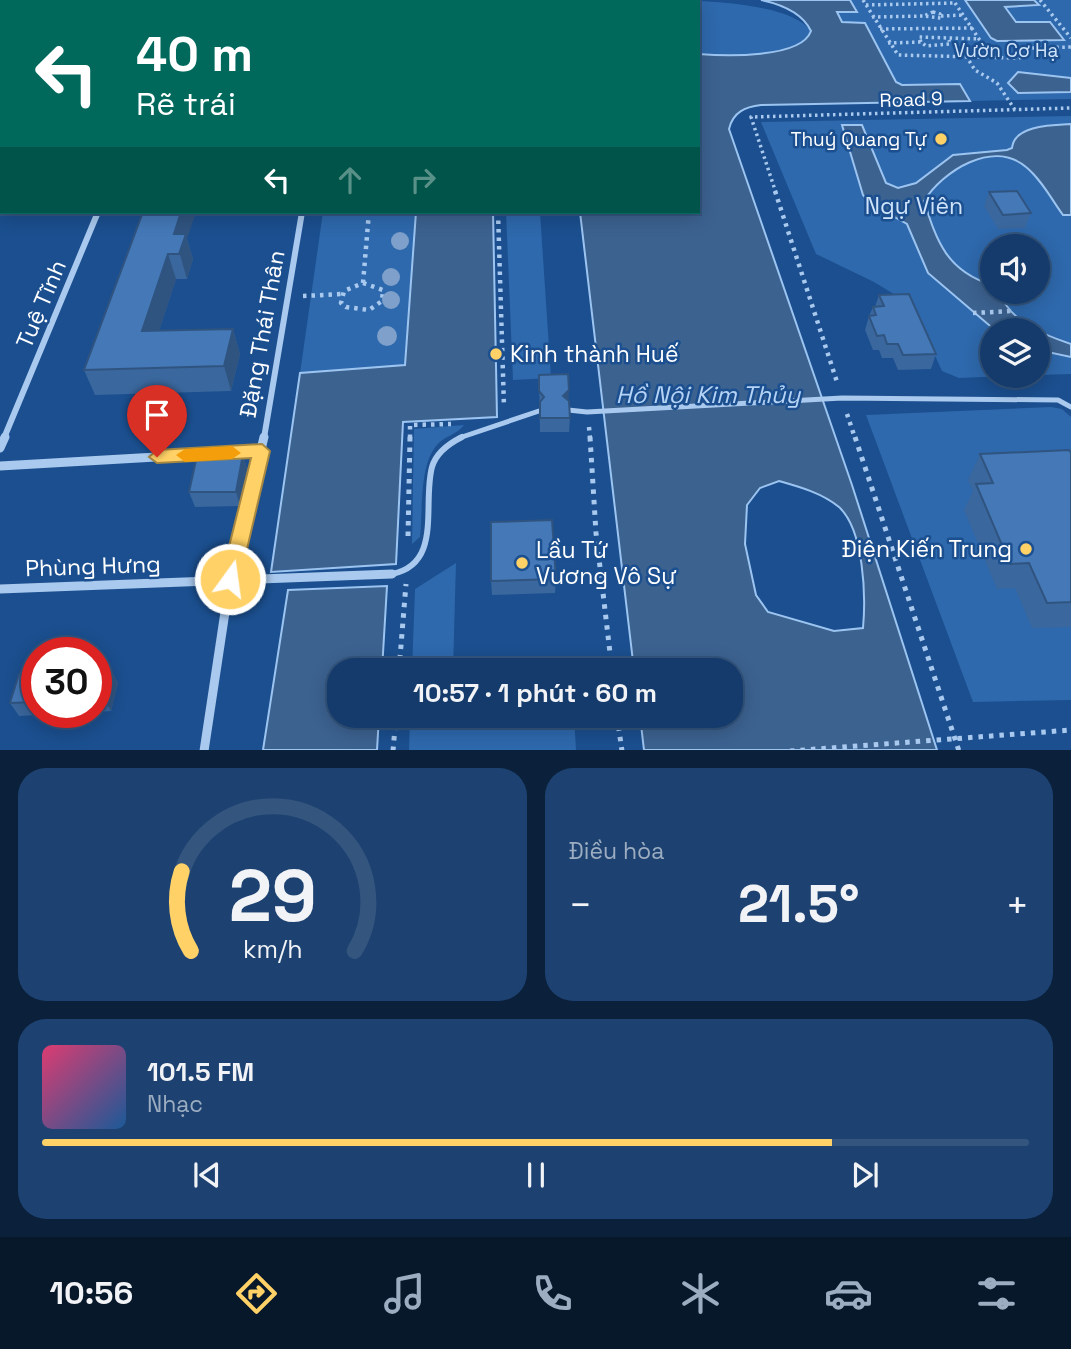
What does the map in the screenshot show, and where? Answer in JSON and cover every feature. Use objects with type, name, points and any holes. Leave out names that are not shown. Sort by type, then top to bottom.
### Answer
[{"type":"street","name":"Tuệ Tĩnh","points":[[0,448],[97,214]]},
{"type":"street","name":"Đặng Thái Thân","points":[[204,750],[230,579],[262,451],[302,214]]},
{"type":"street","points":[[0,422],[10,422]]},
{"type":"street","points":[[0,466],[262,451]]},
{"type":"street","name":"Phùng Hưng","points":[[0,589],[392,574]]},
{"type":"lane","points":[[568,410],[599,411],[842,398],[1058,400],[1071,407]]},
{"type":"lane","points":[[392,574],[407,571],[425,550],[432,465],[447,445],[463,436],[539,411]]},
{"type":"path","points":[[1040,0],[1071,38]]},
{"type":"path","points":[[992,57],[954,1],[864,2],[898,55],[966,55],[1003,59],[1024,57],[1031,48],[1071,47]]},
{"type":"path","points":[[924,16],[929,12],[941,16],[964,15]]},
{"type":"path","points":[[872,17],[924,16],[934,20],[941,16]]},
{"type":"path","points":[[880,29],[973,28]]},
{"type":"path","points":[[949,40],[950,44],[926,46],[919,37],[980,39]]},
{"type":"path","points":[[888,43],[921,42]]},
{"type":"path","points":[[966,55],[975,70],[997,83],[1015,110]]},
{"type":"path","name":"Road 9","points":[[842,398],[751,117],[1071,108]]},
{"type":"path","points":[[363,283],[369,214]]},
{"type":"path","points":[[498,214],[504,421]]},
{"type":"path","points":[[363,283],[383,290],[382,301],[377,306],[352,310],[341,303],[342,294],[348,287],[363,283]]},
{"type":"path","points":[[288,297],[342,294]]},
{"type":"path","points":[[973,313],[1012,311]]},
{"type":"path","points":[[842,398],[959,750]]},
{"type":"path","points":[[588,421],[596,533],[611,658]]},
{"type":"path","points":[[400,658],[407,571]]},
{"type":"path","points":[[393,750],[395,728]]},
{"type":"path","points":[[619,728],[622,750]]},
{"type":"path","points":[[804,750],[1071,730]]},
{"type":"green space","name":"Vườn Cơ Hạ","points":[[850,0],[1071,0],[1071,99],[970,101],[960,84],[902,85],[896,82],[865,23],[842,23],[837,12],[856,12]]},
{"type":"green space","points":[[700,1],[735,4],[781,13],[799,21],[811,31],[793,47],[761,54],[700,54]]},
{"type":"green space","name":"Ngự Viên","points":[[1071,116],[1071,374],[1050,375],[1050,318],[980,318],[980,377],[959,378],[942,371],[912,305],[874,282],[816,254],[761,122]]},
{"type":"green space","points":[[323,214],[416,214],[405,365],[300,373]]},
{"type":"green space","points":[[506,214],[540,214],[551,378],[513,380]]},
{"type":"green space","points":[[1051,407],[1062,409],[1071,417],[1071,700],[973,702],[866,415]]},
{"type":"green space","points":[[464,425],[440,442],[431,454],[423,488],[420,537],[412,544],[414,429]]},
{"type":"green space","points":[[456,563],[453,658],[412,658],[415,589]]},
{"type":"green space","points":[[410,728],[575,728],[576,750],[409,750]]},
{"type":"water","name":"Hồ Nội Kim Thủy","points":[[761,0],[850,0],[857,12],[837,12],[842,22],[865,23],[896,82],[902,85],[960,84],[970,101],[761,105],[740,111],[733,118],[729,129],[852,485],[937,750],[644,750],[641,728],[743,728],[743,658],[633,658],[580,214],[700,214],[700,54],[760,54],[793,47],[811,31],[802,19],[790,10]],"holes":[[[779,481],[825,498],[839,507],[854,531],[862,564],[863,628],[834,631],[768,612],[756,595],[745,544],[747,505],[760,488]]]},
{"type":"water","points":[[965,0],[1034,0],[1039,5],[1005,7],[1016,22],[1050,22],[1064,40],[997,41],[991,38]]},
{"type":"water","points":[[1018,72],[1071,78],[1071,92],[1018,93],[1008,83]]},
{"type":"water","points":[[1071,124],[1071,215],[1063,215],[1026,167],[1013,159],[999,156],[970,162],[956,170],[943,179],[924,201],[939,242],[946,253],[964,272],[980,280],[980,304],[1006,304],[1018,318],[981,318],[928,273],[907,224],[871,204],[863,195],[842,125],[862,125],[886,183],[898,188],[916,183],[953,155],[1007,150],[1012,148],[1014,140],[1020,135],[1045,126]]},
{"type":"water","points":[[416,214],[493,214],[497,417],[403,422],[396,564],[271,572],[300,373],[405,365]]},
{"type":"water","points":[[1050,336],[1071,344],[1071,357],[1050,353]]},
{"type":"water","points":[[387,586],[383,658],[327,658],[327,728],[378,728],[377,750],[263,750],[288,590]]},
{"type":"building","points":[[1017,191],[1031,213],[1003,215],[989,192]]},
{"type":"building","points":[[142,214],[180,214],[174,234],[186,234],[179,254],[168,254],[142,331],[233,329],[224,366],[84,370]]},
{"type":"building","points":[[909,294],[936,354],[903,355],[898,344],[887,344],[884,335],[877,336],[869,316],[876,315],[873,307],[884,306],[879,295]]},
{"type":"building","points":[[568,374],[569,390],[563,396],[569,401],[570,418],[540,418],[540,402],[544,397],[539,391],[539,375]]},
{"type":"building","name":"Điện Kiến Trung","points":[[1069,450],[1071,602],[1047,603],[1029,563],[1010,564],[976,484],[993,483],[980,454]]},
{"type":"building","points":[[243,454],[236,492],[189,492],[197,456]]},
{"type":"building","name":"Lầu Tứ Vương Vô Sự","points":[[552,520],[556,579],[491,581],[491,522]]},
{"type":"building","points":[[19,674],[21,703],[10,703]]},
{"type":"slow traffic","points":[[185,455],[232,453]]},
{"type":"place","name":"Thuý Quang Tự","points":[[941,139]]},
{"type":"place","name":"Kinh thành Huế","points":[[496,354]]},
{"type":"place","name":"Điện Kiến Trung","points":[[1026,549]]},
{"type":"place","name":"Lầu Tứ Vương Vô Sự","points":[[522,563]]},
{"type":"route","points":[[157,457],[262,451],[230,579]]}]
